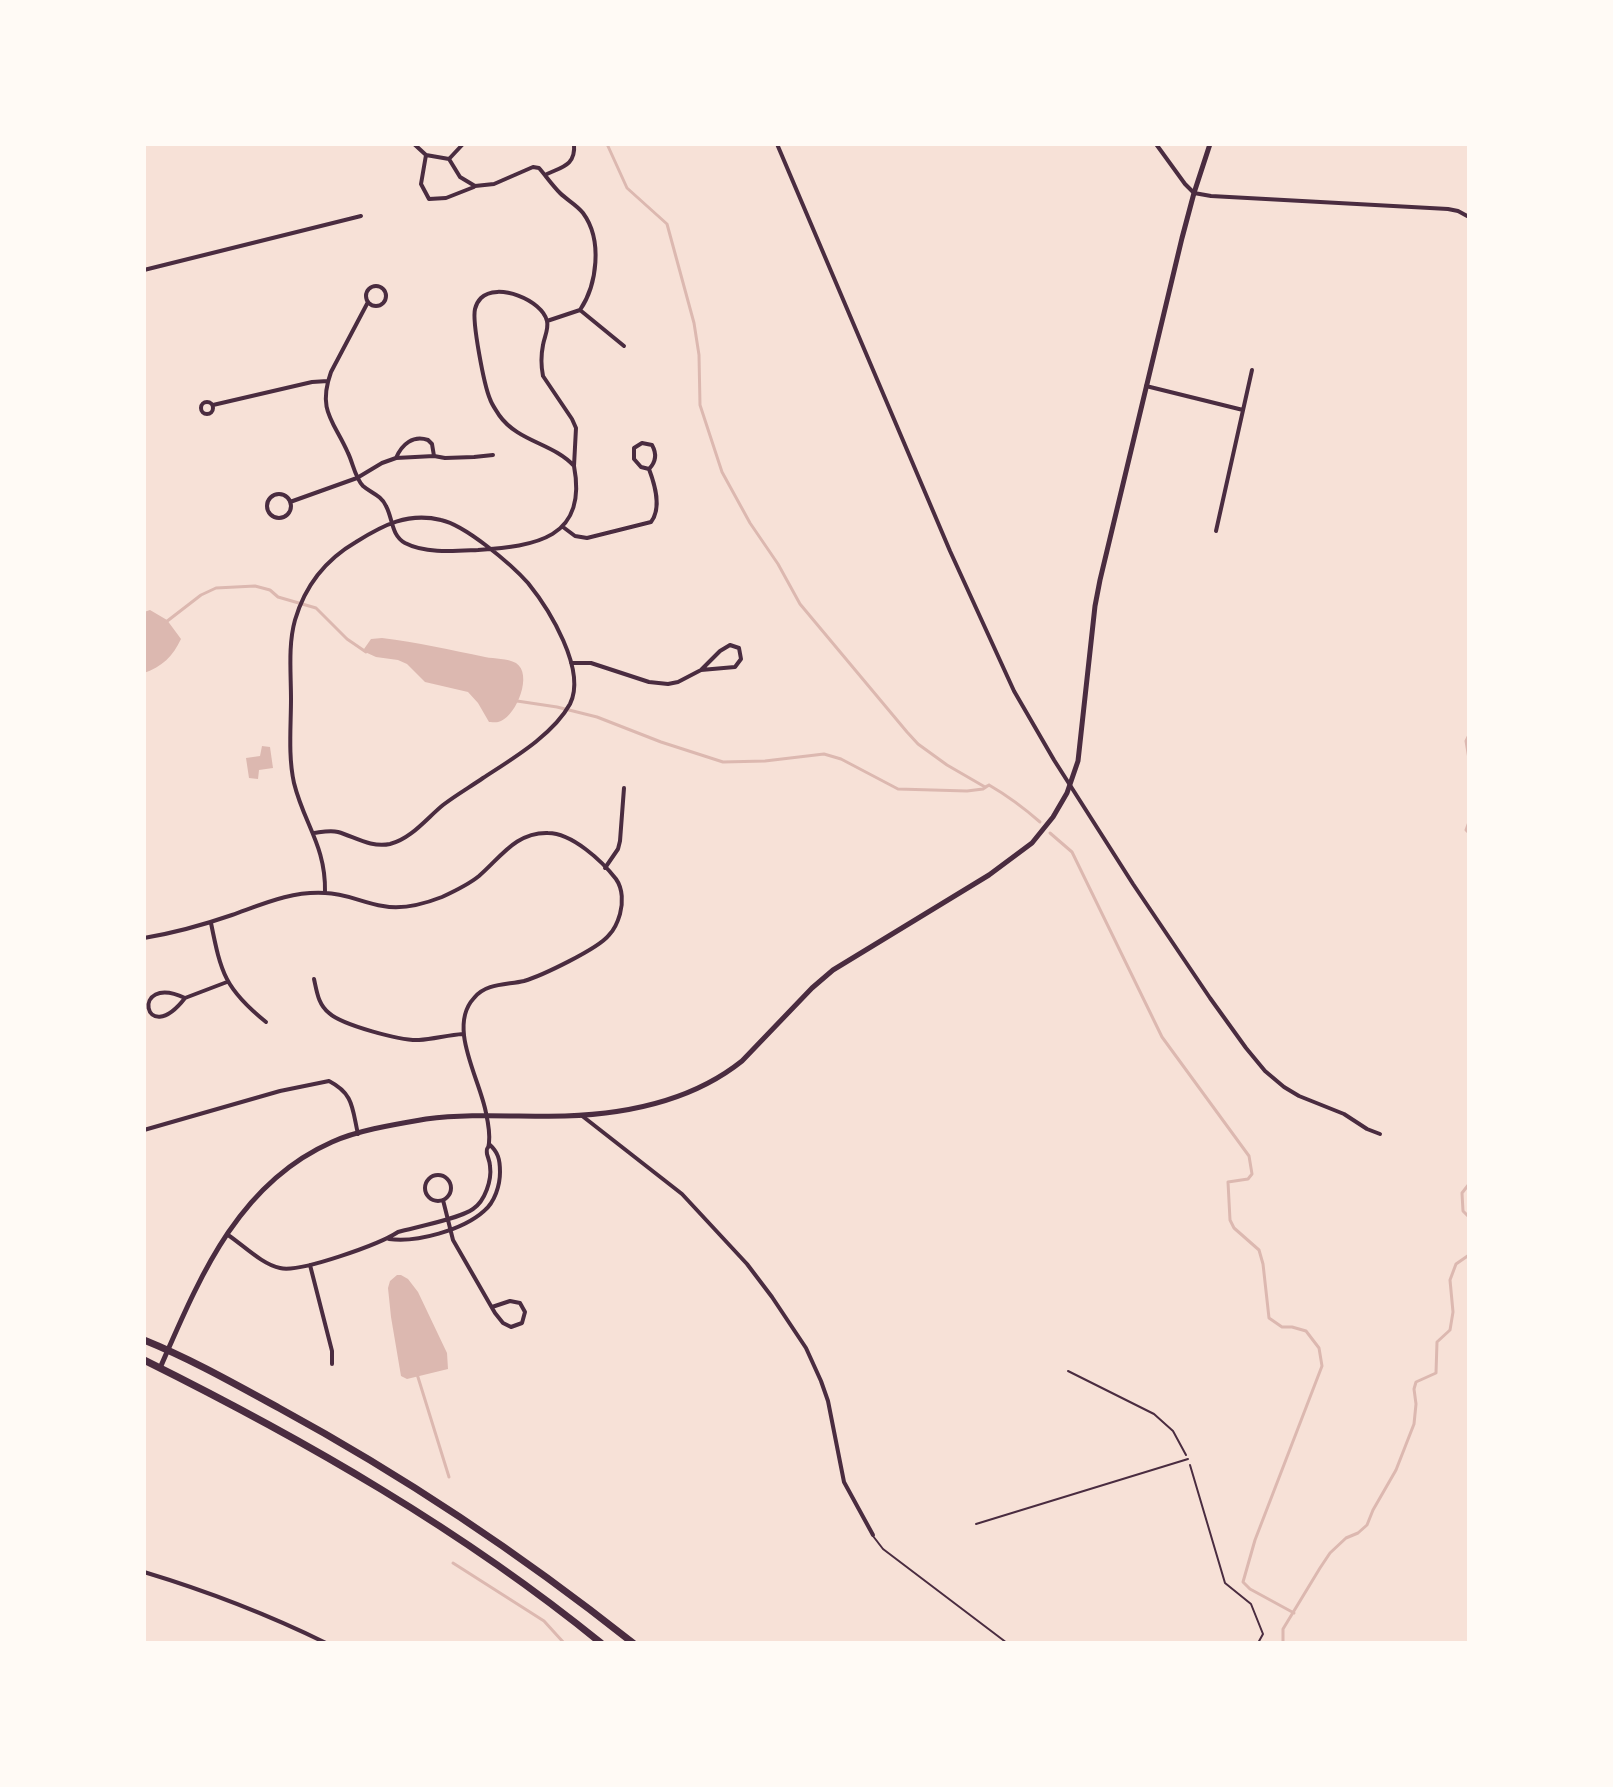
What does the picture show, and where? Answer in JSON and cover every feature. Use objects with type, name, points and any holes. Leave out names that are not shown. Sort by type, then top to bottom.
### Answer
[{"type":"main road","points":[[144,1340],[319,1429],[413,1486],[534,1567],[633,1643]]},
{"type":"main road","points":[[144,1360],[290,1435],[413,1509],[552,1604],[601,1643]]},
{"type":"street","points":[[414,144],[426,155],[449,159],[460,177],[475,186]]},
{"type":"street","points":[[449,159],[463,144]]},
{"type":"street","points":[[545,175],[570,162],[575,152],[574,144]]},
{"type":"street","points":[[777,144],[950,551],[1032,724],[1133,884],[1210,998],[1265,1071],[1299,1096],[1344,1114],[1380,1134]]},
{"type":"street","points":[[1156,144],[1194,193],[1448,209],[1469,217]]},
{"type":"street","points":[[160,1368],[207,1267],[226,1234],[250,1202],[288,1169],[334,1141],[427,1119],[608,1113],[653,1105],[699,1089],[729,1072],[833,970],[1021,853],[1047,825],[1063,801],[1078,761],[1097,593],[1194,193],[1210,144]]},
{"type":"street","points":[[426,155],[421,184],[429,199],[446,198],[475,186],[494,184],[533,167],[539,168],[559,193],[583,213],[594,242],[594,270],[589,292],[580,310],[547,321]]},
{"type":"street","points":[[144,270],[361,216]]},
{"type":"street","points":[[368,302],[376,306],[382,304],[386,296],[384,291],[376,286],[370,288],[366,296],[368,302],[328,381],[326,401],[330,419],[347,450],[357,478],[386,505],[394,530],[401,540],[427,549],[462,551],[528,545],[542,541],[563,527],[574,507],[577,494],[574,466],[576,428],[543,376],[542,347],[547,321],[530,300],[501,292],[487,294],[476,306],[475,319],[490,400],[502,419],[520,435],[559,453],[574,466]]},
{"type":"street","points":[[580,310],[624,346]]},
{"type":"street","points":[[1216,531],[1252,370]]},
{"type":"street","points":[[213,405],[328,381]]},
{"type":"street","points":[[1146,386],[1243,410]]},
{"type":"street","points":[[396,458],[402,446],[417,438],[432,444],[434,456]]},
{"type":"street","points":[[648,443],[655,450],[654,464],[649,469],[641,467],[634,459],[637,444],[648,443]]},
{"type":"street","points":[[290,502],[357,478],[396,458],[493,455]]},
{"type":"street","points":[[563,527],[575,536],[587,538],[651,522],[655,517],[657,500],[649,469]]},
{"type":"street","points":[[277,494],[285,496],[290,502],[291,509],[283,517],[273,515],[268,510],[268,502],[277,494]]},
{"type":"street","points":[[314,833],[335,831],[359,841],[382,845],[401,840],[445,804],[529,746],[554,724],[571,703],[571,663],[554,623],[531,587],[461,527],[440,519],[413,517],[392,522],[352,544],[320,571],[306,592],[295,620],[290,657],[292,768],[298,795],[323,864],[325,892]]},
{"type":"street","points":[[571,663],[591,663],[659,684],[678,682],[701,670],[724,647],[739,648],[741,659],[735,667],[701,670]]},
{"type":"street","points":[[605,868],[618,849],[624,788]]},
{"type":"street","points":[[144,938],[211,922],[284,896],[325,892],[386,907],[427,902],[466,885],[517,840],[545,832],[577,842],[620,887],[622,903],[618,920],[608,936],[593,948],[536,977],[491,987],[477,994],[465,1012],[463,1034],[483,1096],[489,1144],[486,1151],[491,1166],[483,1198],[474,1209],[398,1232],[388,1239],[336,1258],[293,1269],[267,1263],[226,1234]]},
{"type":"street","points":[[211,922],[227,982],[246,1006],[266,1022]]},
{"type":"street","points":[[314,979],[317,996],[327,1012],[339,1021],[404,1039],[463,1034]]},
{"type":"street","points":[[185,998],[174,993],[158,994],[152,997],[148,1008],[150,1014],[162,1016],[174,1010],[185,998],[227,982]]},
{"type":"street","points":[[144,1130],[280,1091],[329,1081],[345,1091],[350,1099],[358,1134]]},
{"type":"street","points":[[581,1115],[682,1194],[738,1253],[772,1297],[806,1348],[821,1381],[844,1482],[873,1535]]},
{"type":"street","points":[[388,1239],[403,1241],[464,1225],[486,1210],[500,1181],[497,1151],[489,1144]]},
{"type":"street","points":[[438,1175],[447,1178],[451,1186],[450,1194],[443,1200],[431,1200],[425,1187],[429,1179],[438,1175]]},
{"type":"street","points":[[443,1200],[453,1240],[492,1307],[503,1323],[511,1327],[522,1323],[525,1312],[520,1303],[510,1301],[492,1307]]},
{"type":"street","points":[[310,1265],[332,1351],[332,1364]]},
{"type":"street","points":[[144,1572],[203,1590],[326,1643]]},
{"type":"lane","points":[[976,1524],[1188,1459]]},
{"type":"lane","points":[[873,1535],[883,1549],[1007,1643]]},
{"type":"path","points":[[1068,1371],[1154,1414],[1173,1431],[1188,1459],[1225,1583],[1251,1604],[1263,1634],[1258,1643]]},
{"type":"shaded area","points":[[150,610],[167,620],[181,639],[166,660],[144,673],[144,612]]},
{"type":"shaded area","points":[[382,638],[516,663],[523,676],[521,694],[507,717],[500,722],[489,722],[468,692],[425,682],[407,664],[365,652],[371,639]]},
{"type":"shaded area","points":[[262,746],[270,747],[273,768],[259,770],[258,779],[249,778],[246,758],[260,756]]},
{"type":"shaded area","points":[[397,1275],[408,1279],[418,1292],[447,1353],[448,1369],[407,1379],[401,1376],[388,1288]]},
{"type":"waterway","points":[[607,144],[627,188],[667,224],[694,323],[699,355],[700,405],[722,472],[800,604],[918,744],[985,787],[989,785],[1003,793],[1040,822]]},
{"type":"waterway","points":[[166,622],[201,595],[216,588],[255,586],[270,590],[278,597],[316,608],[347,639],[366,652]]},
{"type":"waterway","points":[[517,701],[597,717],[723,762],[824,754],[841,759],[898,789],[967,791],[989,785]]},
{"type":"waterway","points":[[1469,735],[1466,741],[1469,759]]},
{"type":"waterway","points":[[1469,822],[1466,830],[1469,833]]},
{"type":"waterway","points":[[1050,833],[1072,852],[1162,1037],[1249,1156],[1252,1174],[1248,1179],[1228,1182],[1230,1220],[1234,1228],[1259,1250],[1269,1318],[1282,1327],[1306,1331],[1319,1348],[1322,1366],[1255,1540],[1243,1582],[1294,1613]]},
{"type":"waterway","points":[[1469,1184],[1462,1193],[1463,1211],[1469,1217]]},
{"type":"waterway","points":[[1283,1643],[1283,1629],[1320,1568],[1346,1538],[1367,1525],[1396,1470],[1414,1424],[1416,1382],[1436,1373],[1437,1342],[1450,1330],[1453,1312],[1450,1280],[1456,1264],[1469,1255]]},
{"type":"waterway","points":[[417,1374],[449,1477]]},
{"type":"waterway","points":[[453,1563],[544,1621],[564,1643]]}]
